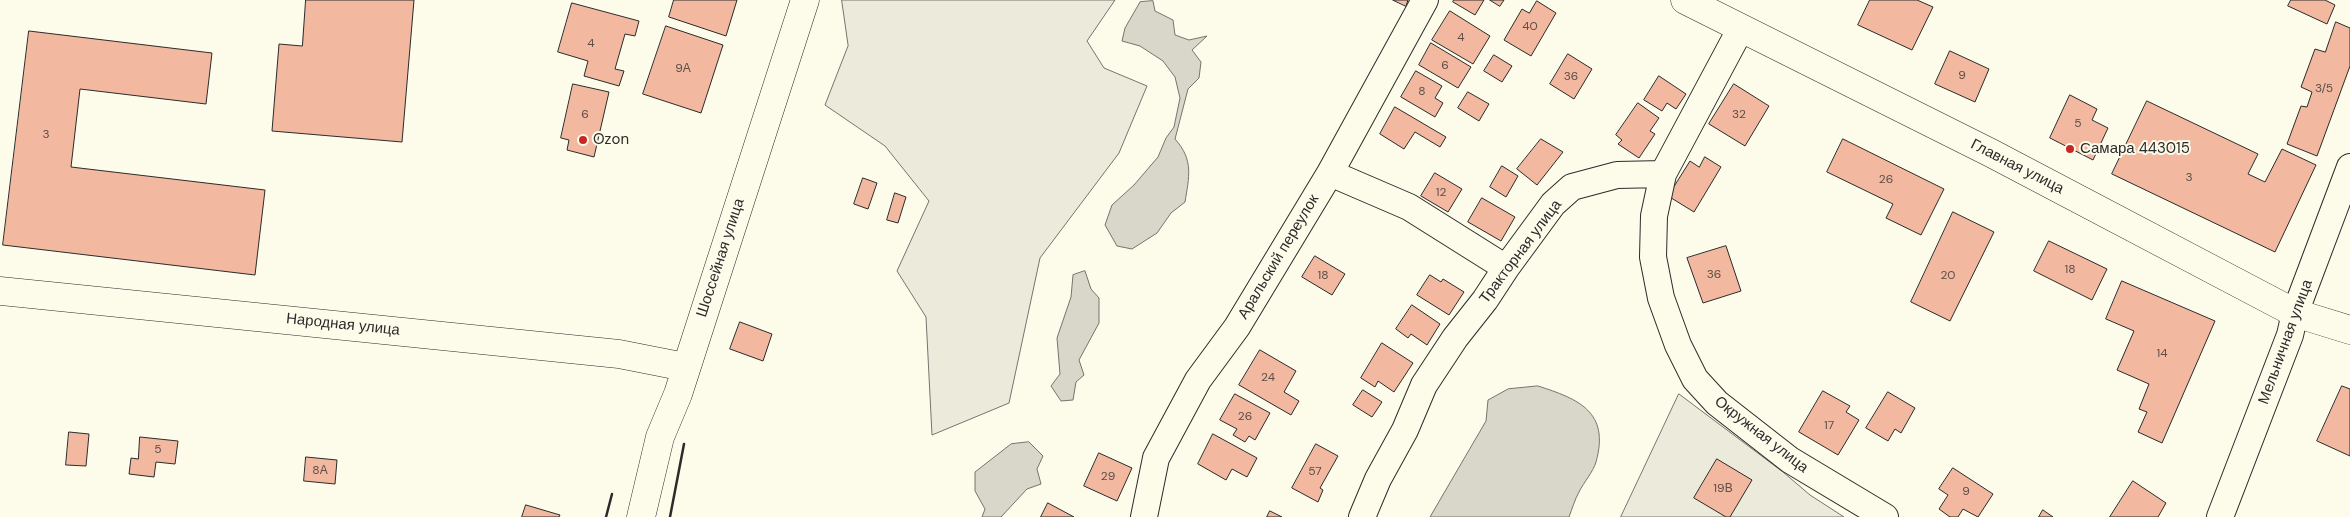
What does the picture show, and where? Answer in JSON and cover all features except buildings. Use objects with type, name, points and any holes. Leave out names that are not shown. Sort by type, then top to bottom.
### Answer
[{"type":"main road","name":"Шоссейная улица","points":[[641,517],[660,437],[678,394],[685,367],[806,0]]},
{"type":"main road","name":"Главная улица","points":[[1685,0],[1991,153],[2295,313],[2350,330]]},
{"type":"main road","name":"Народная улица","points":[[0,291],[619,354],[685,367]]},
{"type":"street","name":"Аральский переулок","points":[[1144,517],[1156,458],[1198,380],[1237,327],[1330,173],[1425,0]]},
{"type":"street","points":[[1663,174],[1740,28]]},
{"type":"street","name":"Мельничная улица","points":[[2220,517],[2286,344],[2295,313],[2350,167]]},
{"type":"street","points":[[1330,173],[1409,207],[1506,268]]},
{"type":"street","name":"Тракторная улица","points":[[1362,517],[1378,479],[1405,430],[1424,385],[1553,204],[1572,187],[1617,175],[1663,174]]},
{"type":"street","name":"Окружная улица","points":[[1663,174],[1654,216],[1653,257],[1661,298],[1678,345],[1695,379],[1717,403],[1790,460],[1885,517]]},
{"type":"shaded area","points":[[842,0],[1115,0],[1087,41],[1104,68],[1147,86],[1119,153],[1040,258],[1009,403],[932,435],[926,317],[897,271],[929,201],[885,146],[825,105],[848,46]]},
{"type":"shaded area","points":[[1153,1],[1155,11],[1173,20],[1175,35],[1189,40],[1207,36],[1192,50],[1201,62],[1199,78],[1188,89],[1175,139],[1188,162],[1189,177],[1185,202],[1171,213],[1157,233],[1132,249],[1117,246],[1105,225],[1112,205],[1134,185],[1158,157],[1166,138],[1174,127],[1180,98],[1175,77],[1163,61],[1140,46],[1122,41],[1125,28],[1140,2]]},
{"type":"shaded area","points":[[1085,271],[1091,289],[1099,298],[1099,323],[1079,360],[1084,375],[1076,382],[1073,400],[1061,401],[1051,386],[1060,374],[1057,338],[1071,297],[1073,275]]},
{"type":"shaded area","points":[[1538,386],[1566,396],[1588,410],[1595,419],[1599,431],[1596,462],[1578,495],[1569,517],[1430,517],[1486,421],[1488,400],[1508,389]]},
{"type":"shaded area","points":[[1679,394],[1783,472],[1810,495],[1844,517],[1621,517]]},
{"type":"shaded area","points":[[1029,442],[1043,456],[1037,469],[1041,484],[1027,489],[1001,517],[982,517],[985,509],[975,491],[975,472],[1011,444]]},
{"type":"wall","points":[[670,517],[684,444]]},
{"type":"wall","points":[[606,517],[612,494]]},
{"type":"place","name":"Ozon","points":[[583,140]]},
{"type":"place","name":"Самара 443015","points":[[2070,149]]}]
